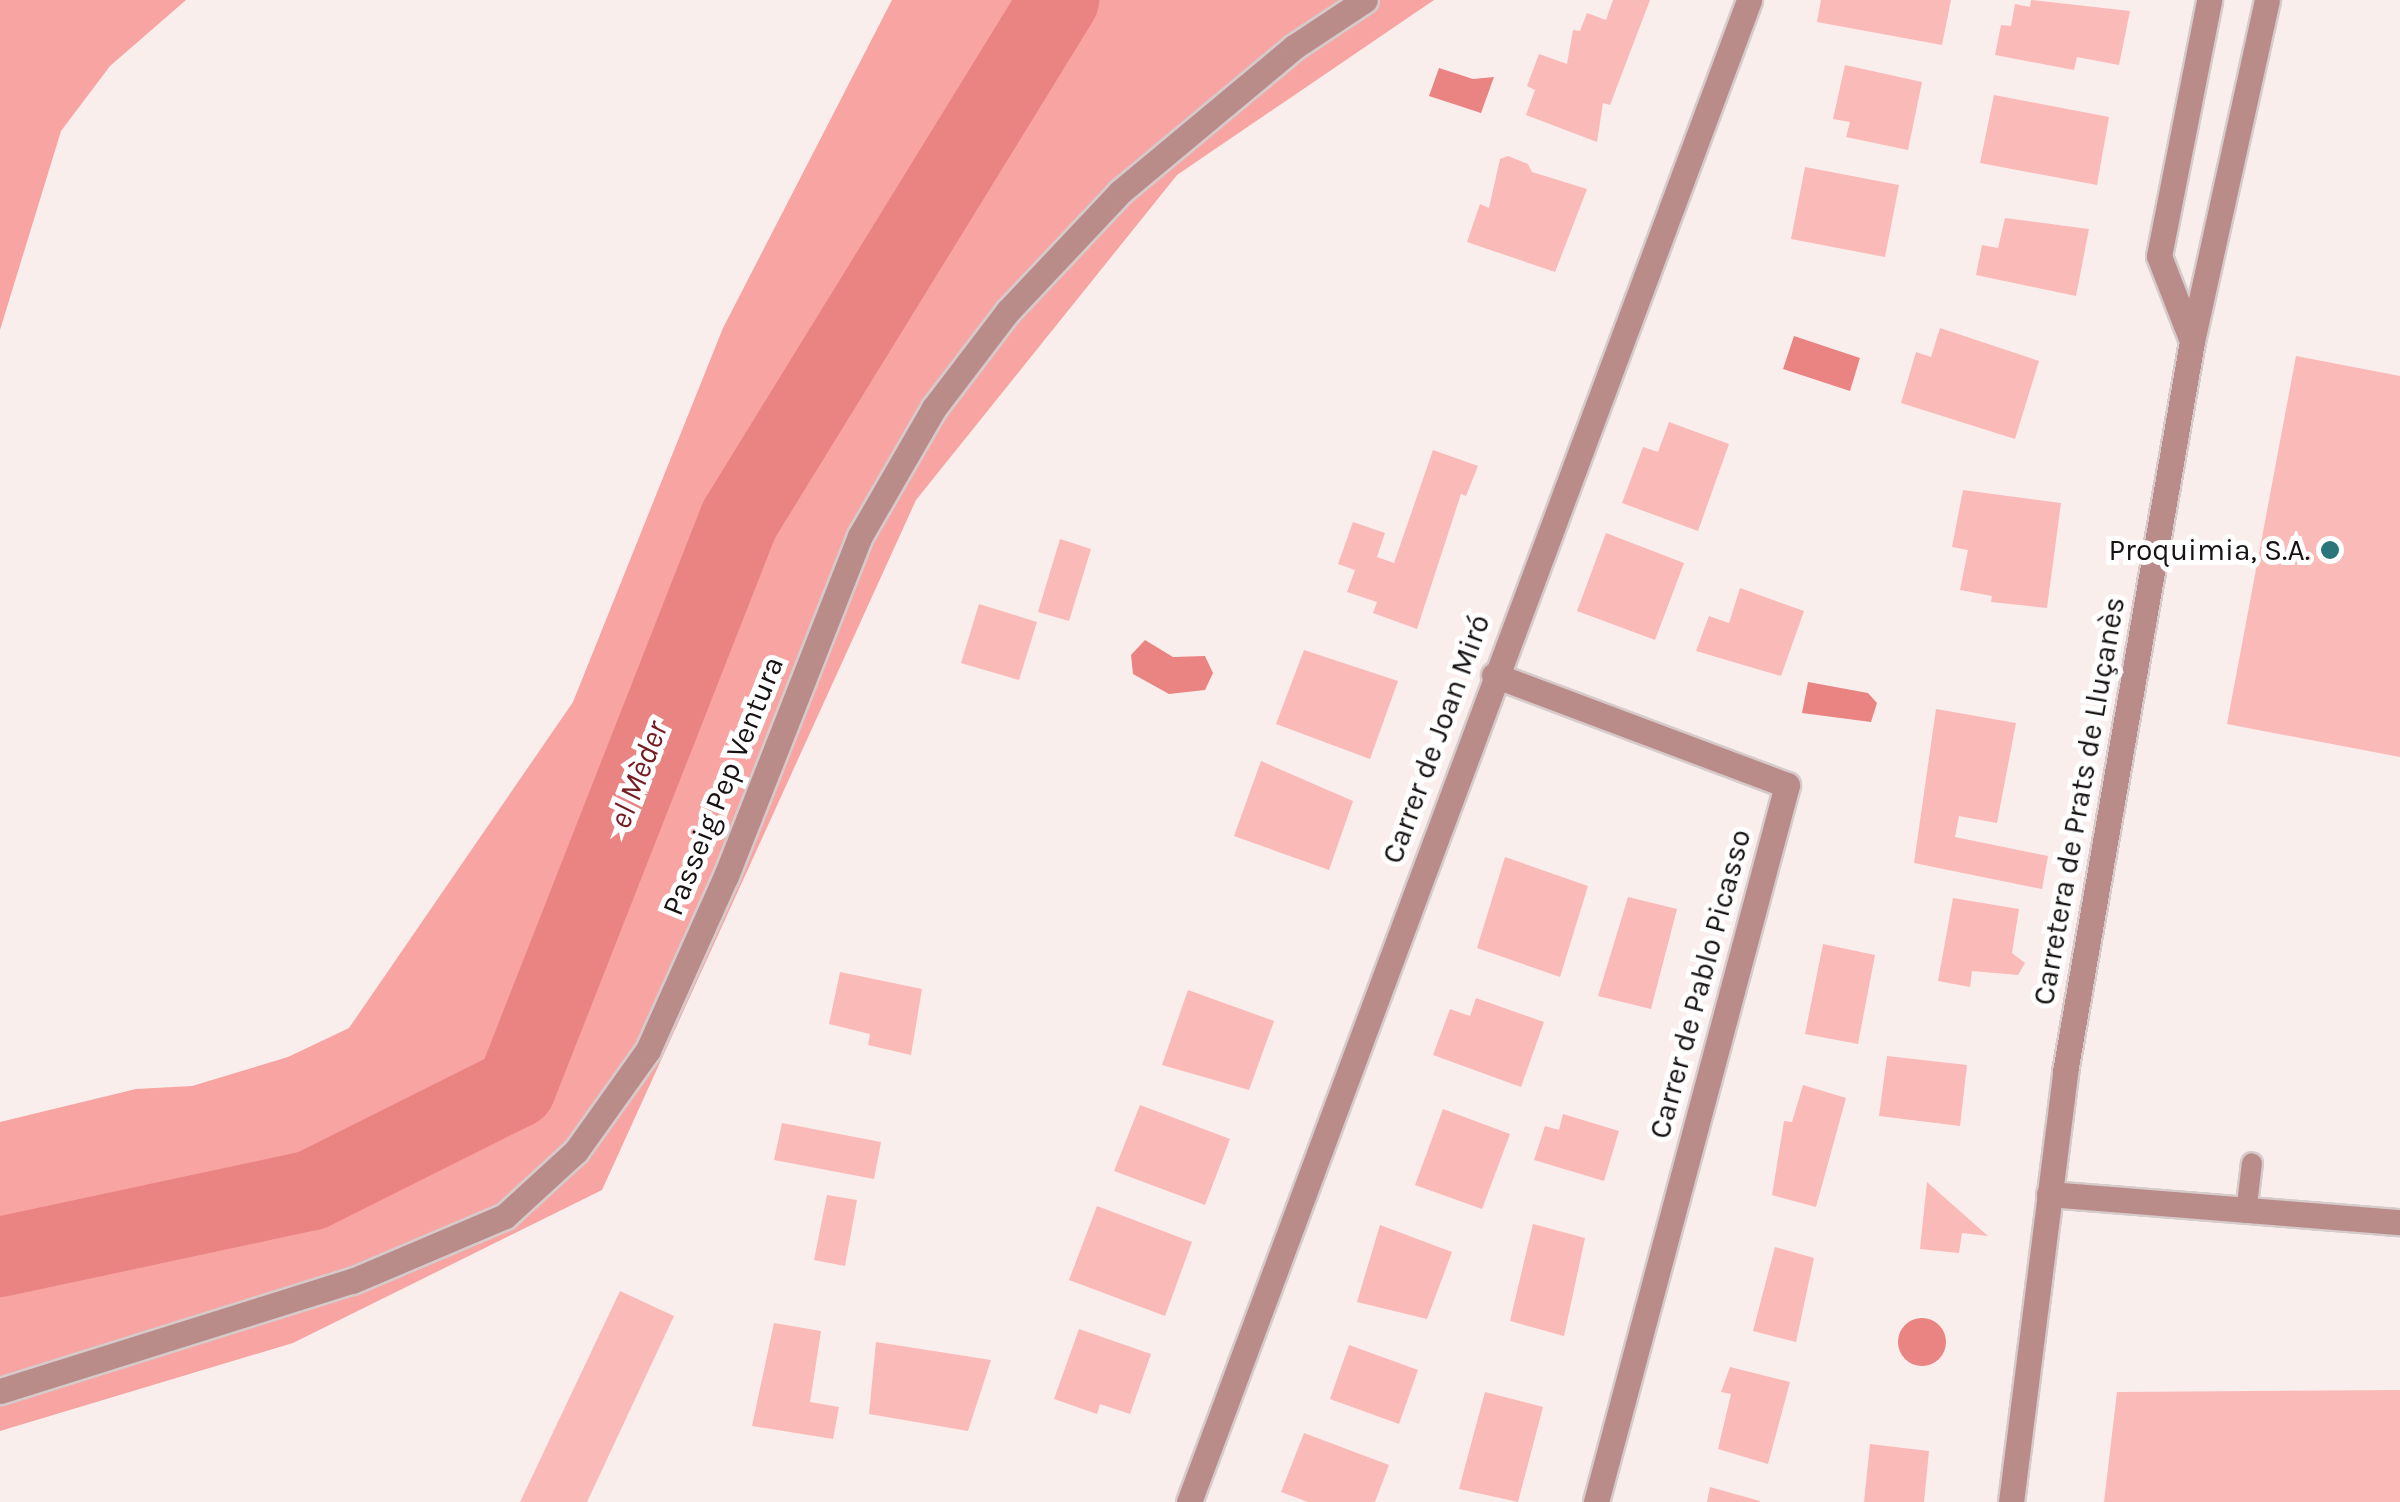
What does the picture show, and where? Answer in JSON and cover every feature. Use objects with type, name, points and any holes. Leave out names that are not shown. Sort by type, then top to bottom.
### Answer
[{"type":"street","name":"Passeig Pep Ventura","points":[[0,1391],[369,1274],[505,1216],[576,1151],[648,1050],[726,876],[860,536],[934,408],[1008,311],[1120,192],[1294,47],[1366,0]]},
{"type":"street","name":"Carrer de Joan Miró","points":[[1188,1502],[1494,674],[1749,0]]},
{"type":"street","points":[[2192,341],[2159,256],[2209,0]]},
{"type":"street","name":"Carretera de Prats de Lluçanès","points":[[2011,1502],[2064,1072],[2192,341],[2267,0]]},
{"type":"street","name":"Carrer de Pablo Picasso","points":[[1494,674],[1787,785],[1596,1502]]},
{"type":"street","points":[[2050,1194],[2246,1213],[2400,1222]]},
{"type":"lane","points":[[2246,1213],[2252,1163]]},
{"type":"shaded area","points":[[0,0],[186,0],[110,66],[61,131],[0,330]]},
{"type":"shaded area","points":[[892,0],[1434,0],[1177,175],[916,500],[602,1190],[293,1343],[0,1431],[0,1122],[136,1089],[192,1086],[288,1057],[349,1028],[573,702],[723,328]]},
{"type":"shaded area","points":[[1439,68],[1473,79],[1494,77],[1481,113],[1429,96]]},
{"type":"shaded area","points":[[1794,336],[1860,358],[1850,391],[1783,369]]},
{"type":"shaded area","points":[[1145,640],[1173,657],[1205,656],[1213,673],[1205,690],[1169,694],[1133,674],[1131,655]]},
{"type":"shaded area","points":[[1808,682],[1868,693],[1877,703],[1871,722],[1802,713]]},
{"type":"shaded area","points":[[1922,1318],[1939,1325],[1946,1342],[1939,1359],[1922,1366],[1905,1359],[1898,1342],[1905,1325]]},
{"type":"building","points":[[1613,0],[1650,0],[1610,105],[1603,103],[1597,142],[1526,115],[1535,90],[1527,86],[1539,54],[1567,64],[1573,30],[1580,31],[1587,13],[1606,20]]},
{"type":"building","points":[[1821,0],[1951,0],[1942,45],[1817,22]]},
{"type":"building","points":[[2031,0],[2130,11],[2119,65],[2077,57],[2074,70],[1995,55],[2001,25],[2011,26],[2015,4],[2030,7]]},
{"type":"building","points":[[1845,65],[1922,82],[1908,150],[1846,137],[1850,122],[1833,119]]},
{"type":"building","points":[[1994,95],[2109,117],[2097,185],[1980,163]]},
{"type":"building","points":[[1508,156],[1528,164],[1532,172],[1587,189],[1555,272],[1467,242],[1480,204],[1489,208],[1500,159]]},
{"type":"building","points":[[1805,167],[1899,185],[1885,257],[1791,239]]},
{"type":"building","points":[[2005,218],[2089,229],[2076,296],[1976,275],[1982,245],[1998,248]]},
{"type":"building","points":[[1940,328],[2039,361],[2015,439],[1901,403],[1916,352],[1931,357]]},
{"type":"building","name":"Proquimia, S.A.","points":[[2296,356],[2400,376],[2400,757],[2227,724]]},
{"type":"building","points":[[1669,422],[1729,444],[1698,531],[1622,503],[1643,447],[1658,452]]},
{"type":"building","points":[[1433,450],[1478,466],[1466,496],[1461,494],[1417,629],[1373,613],[1377,602],[1347,592],[1355,570],[1338,564],[1353,522],[1385,533],[1377,557],[1394,563]]},
{"type":"building","points":[[1963,490],[2061,503],[2047,608],[1991,602],[1992,596],[1960,590],[1968,550],[1952,547]]},
{"type":"building","points":[[1606,533],[1684,563],[1655,640],[1577,611]]},
{"type":"building","points":[[1060,539],[1091,549],[1069,621],[1038,612]]},
{"type":"building","points":[[1740,588],[1804,611],[1781,676],[1696,651],[1709,616],[1729,623]]},
{"type":"building","points":[[979,604],[1037,622],[1019,680],[961,663]]},
{"type":"building","points":[[1304,650],[1398,681],[1370,759],[1276,724]]},
{"type":"building","points":[[1936,709],[2016,723],[1997,823],[1959,816],[1955,837],[2048,856],[2042,889],[1914,863]]},
{"type":"building","points":[[1261,761],[1353,801],[1329,870],[1234,836]]},
{"type":"building","points":[[1505,857],[1588,886],[1560,977],[1477,948]]},
{"type":"building","points":[[1628,897],[1677,909],[1651,1009],[1598,996]]},
{"type":"building","points":[[1953,898],[2019,909],[2012,953],[2025,963],[2018,975],[1972,971],[1970,987],[1938,981]]},
{"type":"building","points":[[1823,944],[1875,955],[1858,1044],[1805,1034]]},
{"type":"building","points":[[840,972],[922,989],[911,1055],[868,1045],[870,1034],[829,1024]]},
{"type":"building","points":[[1188,990],[1274,1021],[1249,1090],[1162,1065]]},
{"type":"building","points":[[1476,998],[1544,1022],[1521,1087],[1433,1055],[1450,1009],[1470,1016]]},
{"type":"building","points":[[1887,1056],[1967,1065],[1960,1126],[1879,1116]]},
{"type":"building","points":[[1803,1085],[1846,1098],[1816,1207],[1772,1195],[1784,1121],[1792,1122]]},
{"type":"building","points":[[1140,1105],[1230,1139],[1205,1205],[1114,1171]]},
{"type":"building","points":[[1443,1109],[1510,1134],[1482,1209],[1415,1185]]},
{"type":"building","points":[[1563,1114],[1619,1131],[1604,1181],[1534,1160],[1545,1126],[1559,1130]]},
{"type":"building","points":[[782,1123],[881,1142],[874,1179],[774,1160]]},
{"type":"building","points":[[1927,1182],[1988,1236],[1962,1233],[1959,1253],[1920,1249]]},
{"type":"building","points":[[827,1195],[857,1200],[845,1266],[814,1260]]},
{"type":"building","points":[[1097,1206],[1192,1242],[1165,1316],[1069,1280]]},
{"type":"building","points":[[1533,1224],[1585,1238],[1564,1336],[1510,1321]]},
{"type":"building","points":[[1380,1225],[1452,1252],[1427,1319],[1357,1302]]},
{"type":"building","points":[[1775,1247],[1814,1258],[1796,1342],[1753,1331]]},
{"type":"building","points":[[620,1291],[674,1316],[587,1502],[520,1502]]},
{"type":"building","points":[[774,1323],[821,1331],[810,1402],[839,1407],[833,1439],[752,1426]]},
{"type":"building","points":[[1079,1329],[1151,1354],[1130,1414],[1100,1404],[1097,1414],[1054,1399]]},
{"type":"building","points":[[876,1342],[991,1360],[968,1431],[869,1414]]},
{"type":"building","points":[[1349,1345],[1418,1370],[1399,1424],[1330,1399]]},
{"type":"building","points":[[1730,1367],[1790,1382],[1768,1464],[1718,1449],[1731,1394],[1721,1392]]},
{"type":"building","points":[[2400,1390],[2400,1502],[2104,1502],[2117,1392]]},
{"type":"building","points":[[1485,1392],[1543,1407],[1518,1502],[1459,1489]]},
{"type":"building","points":[[1304,1433],[1389,1465],[1375,1502],[1308,1502],[1281,1492]]},
{"type":"building","points":[[1870,1444],[1929,1451],[1924,1502],[1864,1502]]},
{"type":"building","points":[[1710,1487],[1760,1501],[1760,1502],[1707,1502]]},
{"type":"waterway","name":"el Mèder","points":[[0,1257],[312,1190],[516,1088],[739,520],[1059,0]]},
{"type":"place","name":"Proquimia, S.A.","points":[[2330,550]]}]
